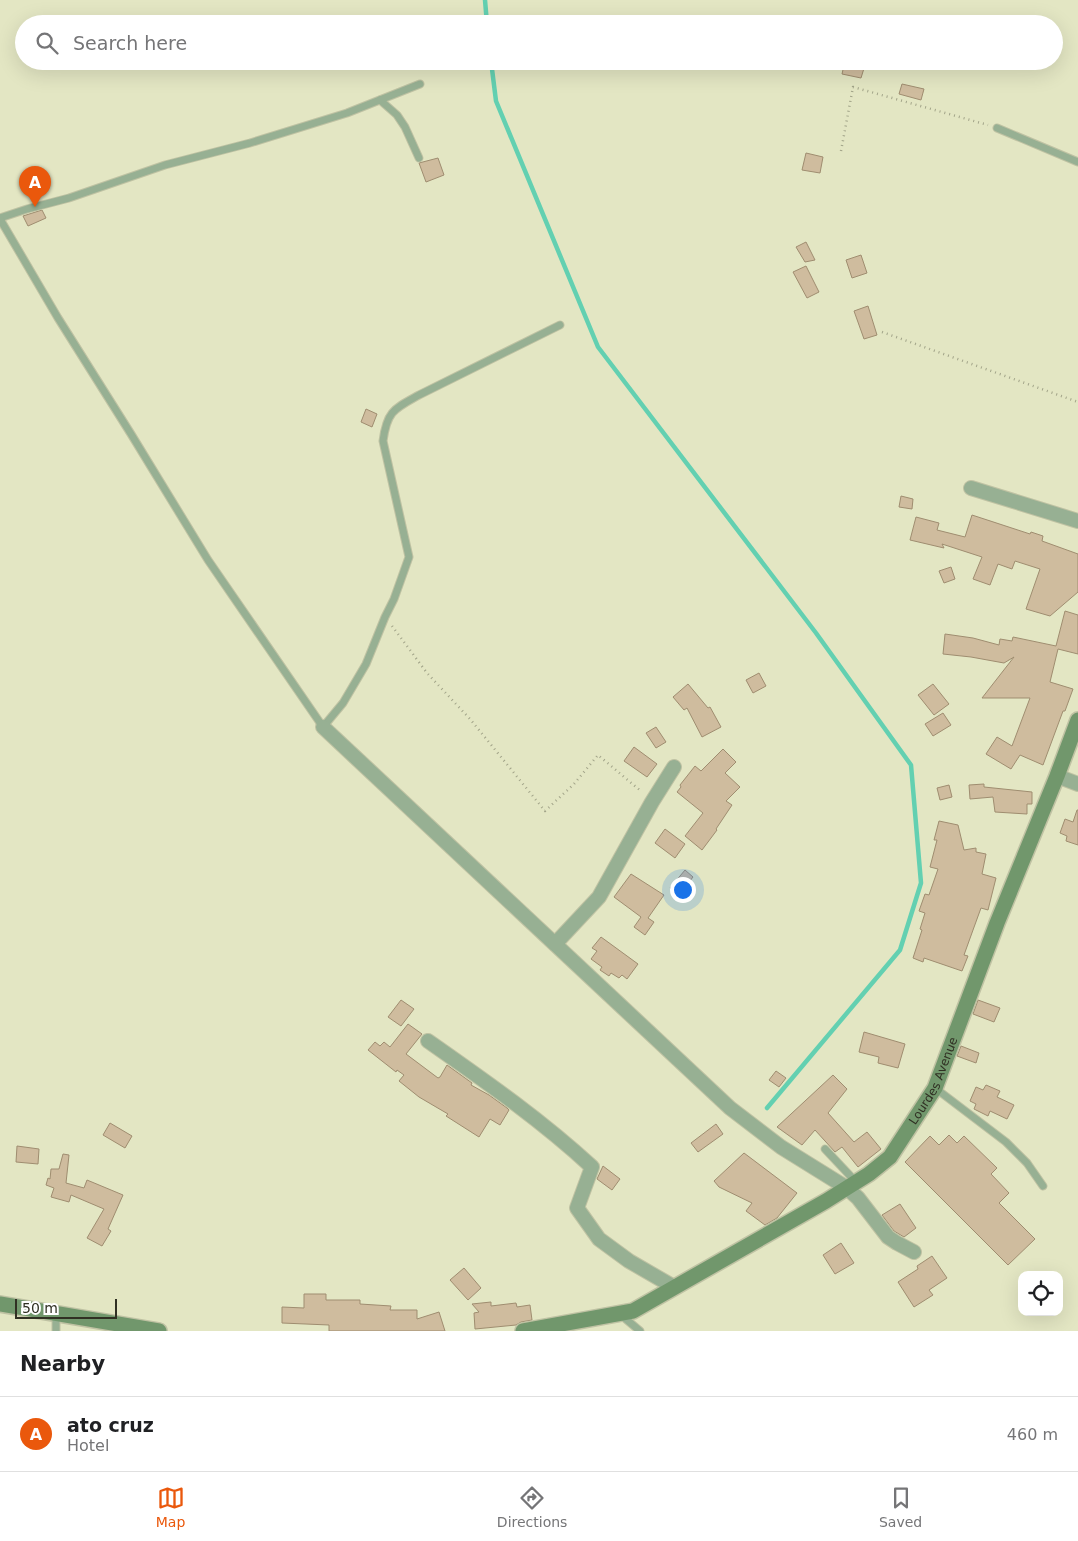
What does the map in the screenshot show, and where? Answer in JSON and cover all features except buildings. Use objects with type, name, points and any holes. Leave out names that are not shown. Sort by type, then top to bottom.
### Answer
[{"type":"main road","name":"Lourdes Avenue","points":[[522,1331],[626,1312],[674,1287],[852,1185],[890,1157],[935,1088],[997,923],[1078,720]]},
{"type":"main road","points":[[0,1304],[159,1331]]},
{"type":"street","points":[[971,488],[1078,521]]},
{"type":"street","points":[[323,727],[730,1108],[781,1147],[852,1185],[858,1198],[888,1237],[897,1244],[914,1252]]},
{"type":"street","points":[[555,944],[600,896],[652,802],[674,767]]},
{"type":"street","points":[[1057,776],[1078,784]]},
{"type":"street","points":[[428,1041],[508,1097],[592,1167],[577,1208],[599,1239],[629,1261],[674,1287]]},
{"type":"lane","points":[[420,84],[347,112],[259,140],[165,166],[69,198],[0,218],[58,318],[208,560],[323,727],[353,687],[366,664],[394,599],[409,557],[383,440],[386,422],[398,407],[419,395],[560,325]]},
{"type":"lane","points":[[380,100],[398,115],[419,158]]},
{"type":"lane","points":[[997,128],[1078,162]]},
{"type":"lane","points":[[935,1088],[1006,1142],[1027,1163],[1043,1186]]},
{"type":"lane","points":[[825,1149],[852,1185]]},
{"type":"lane","points":[[626,1312],[640,1331]]},
{"type":"lane","points":[[56,1315],[56,1331]]},
{"type":"path","points":[[841,151],[853,87],[997,128]]},
{"type":"path","points":[[882,332],[1078,402]]},
{"type":"path","points":[[385,617],[427,673],[470,718],[545,811],[574,784],[598,755],[652,802]]},
{"type":"waterway","points":[[485,0],[486,15]]},
{"type":"waterway","points":[[492,70],[496,101],[598,347],[816,633],[911,765],[921,883],[900,950],[767,1108]]},
{"type":"place","name":"ato cruz","points":[[35,207]]}]
